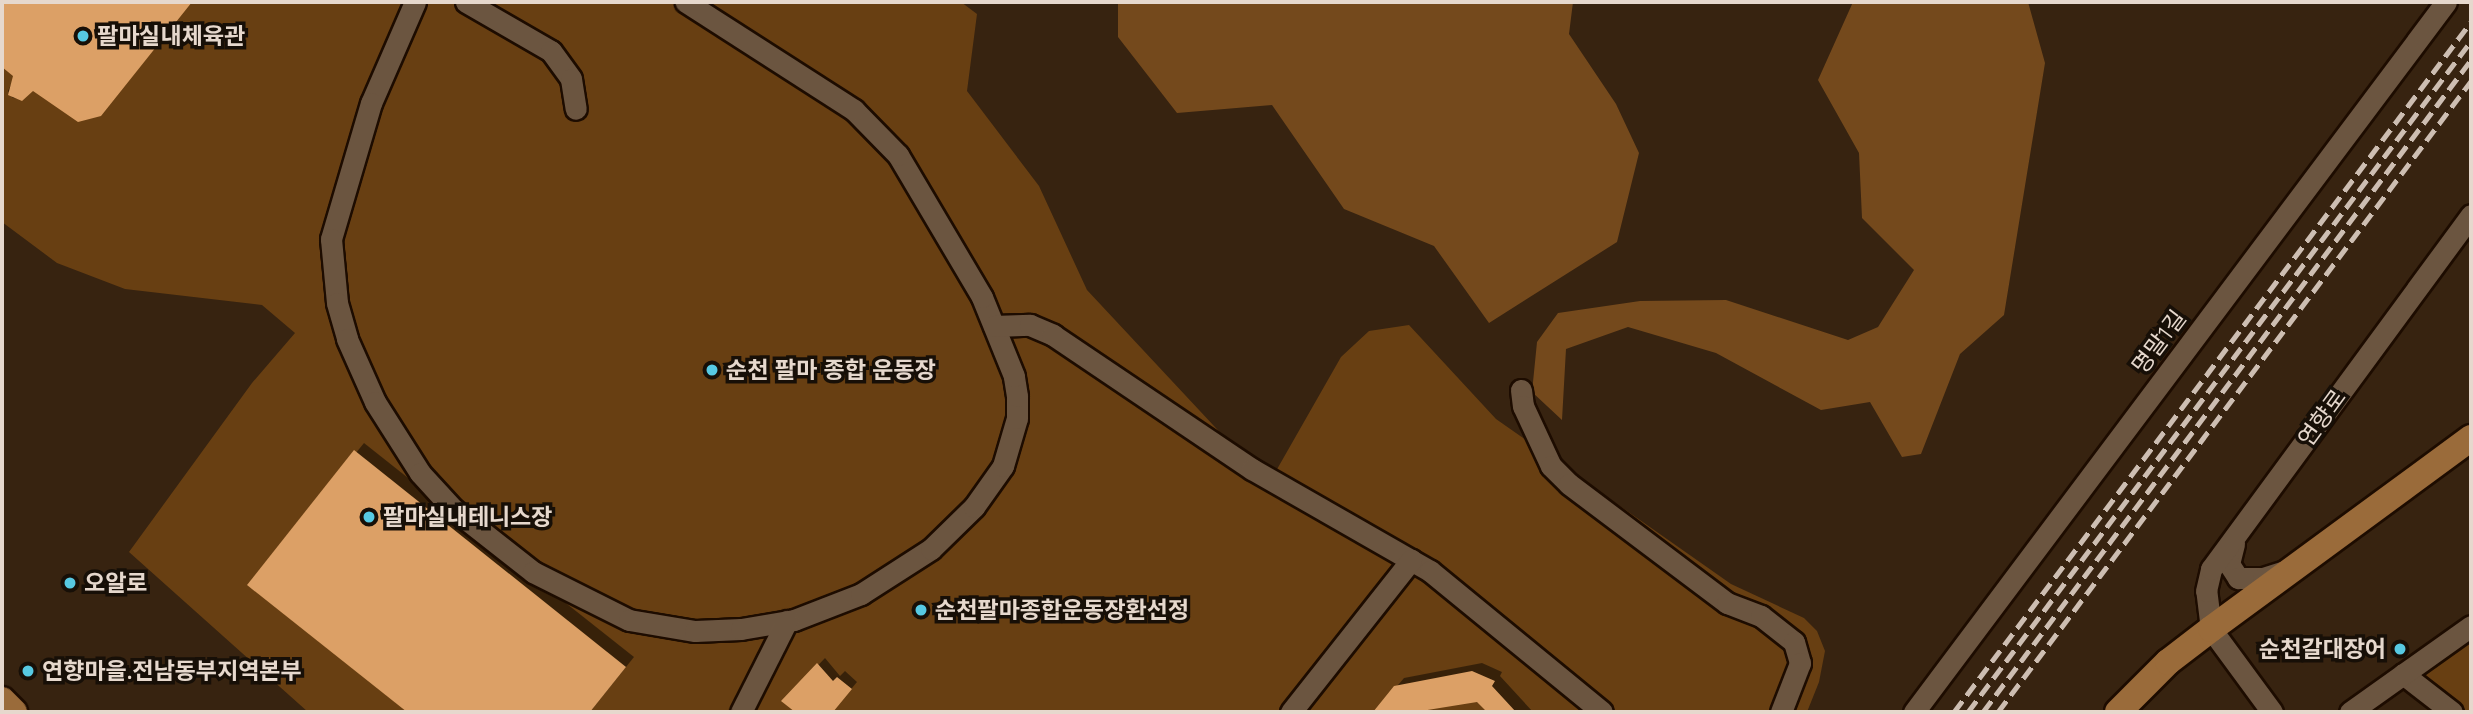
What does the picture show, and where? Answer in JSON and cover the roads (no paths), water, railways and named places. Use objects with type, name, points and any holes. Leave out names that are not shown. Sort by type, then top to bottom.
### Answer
[{"type":"main road","points":[[2118,712],[2168,662],[2471,438]]},
{"type":"main road","points":[[2,700],[14,712]]},
{"type":"street","points":[[415,2],[371,103],[331,239],[337,303],[347,339],[398,441],[453,509],[494,545],[585,602],[629,620],[695,631],[787,621],[861,594],[931,549],[974,507],[1003,466],[1017,418],[1017,396],[994,326],[924,192],[879,133],[854,110],[726,24],[686,2]]},
{"type":"street","points":[[466,2],[551,51],[571,79],[576,108]]},
{"type":"street","points":[[721,2],[726,24]]},
{"type":"street","name":"명말1길","points":[[1914,712],[2446,2]]},
{"type":"street","name":"연향로","points":[[2211,629],[2208,580],[2235,537],[2468,225]]},
{"type":"street","points":[[994,326],[1030,325],[1053,335],[1252,469],[1411,560],[1451,587],[1602,712]]},
{"type":"street","points":[[1521,390],[1523,406],[1551,466],[1569,484],[1727,603],[1761,616],[1794,642],[1800,663],[1781,712]]},
{"type":"street","points":[[2235,537],[2229,564],[2238,578],[2263,578],[2297,567]]},
{"type":"street","points":[[1290,712],[1411,560]]},
{"type":"street","points":[[741,712],[787,621]]},
{"type":"street","points":[[2350,712],[2471,626]]},
{"type":"street","points":[[2211,629],[2272,712]]},
{"type":"street","points":[[2403,674],[2452,712]]},
{"type":"railway","points":[[1954,712],[2471,22]]},
{"type":"railway","points":[[1968,712],[2471,41]]},
{"type":"railway","points":[[1983,712],[2471,60]]},
{"type":"railway","points":[[1998,712],[2471,81]]},
{"type":"place","name":"팔마실내체육관","points":[[83,36]]},
{"type":"place","name":"순천 팔마 종합 운동장","points":[[712,370]]},
{"type":"place","name":"팔마실내테니스장","points":[[369,517]]},
{"type":"place","name":"오알로","points":[[70,583]]},
{"type":"place","name":"순천팔마종합운동장환선정","points":[[921,610]]},
{"type":"place","name":"순천갈대장어","points":[[2400,649]]},
{"type":"place","name":"연향마을.전남동부지역본부","points":[[28,671]]}]
